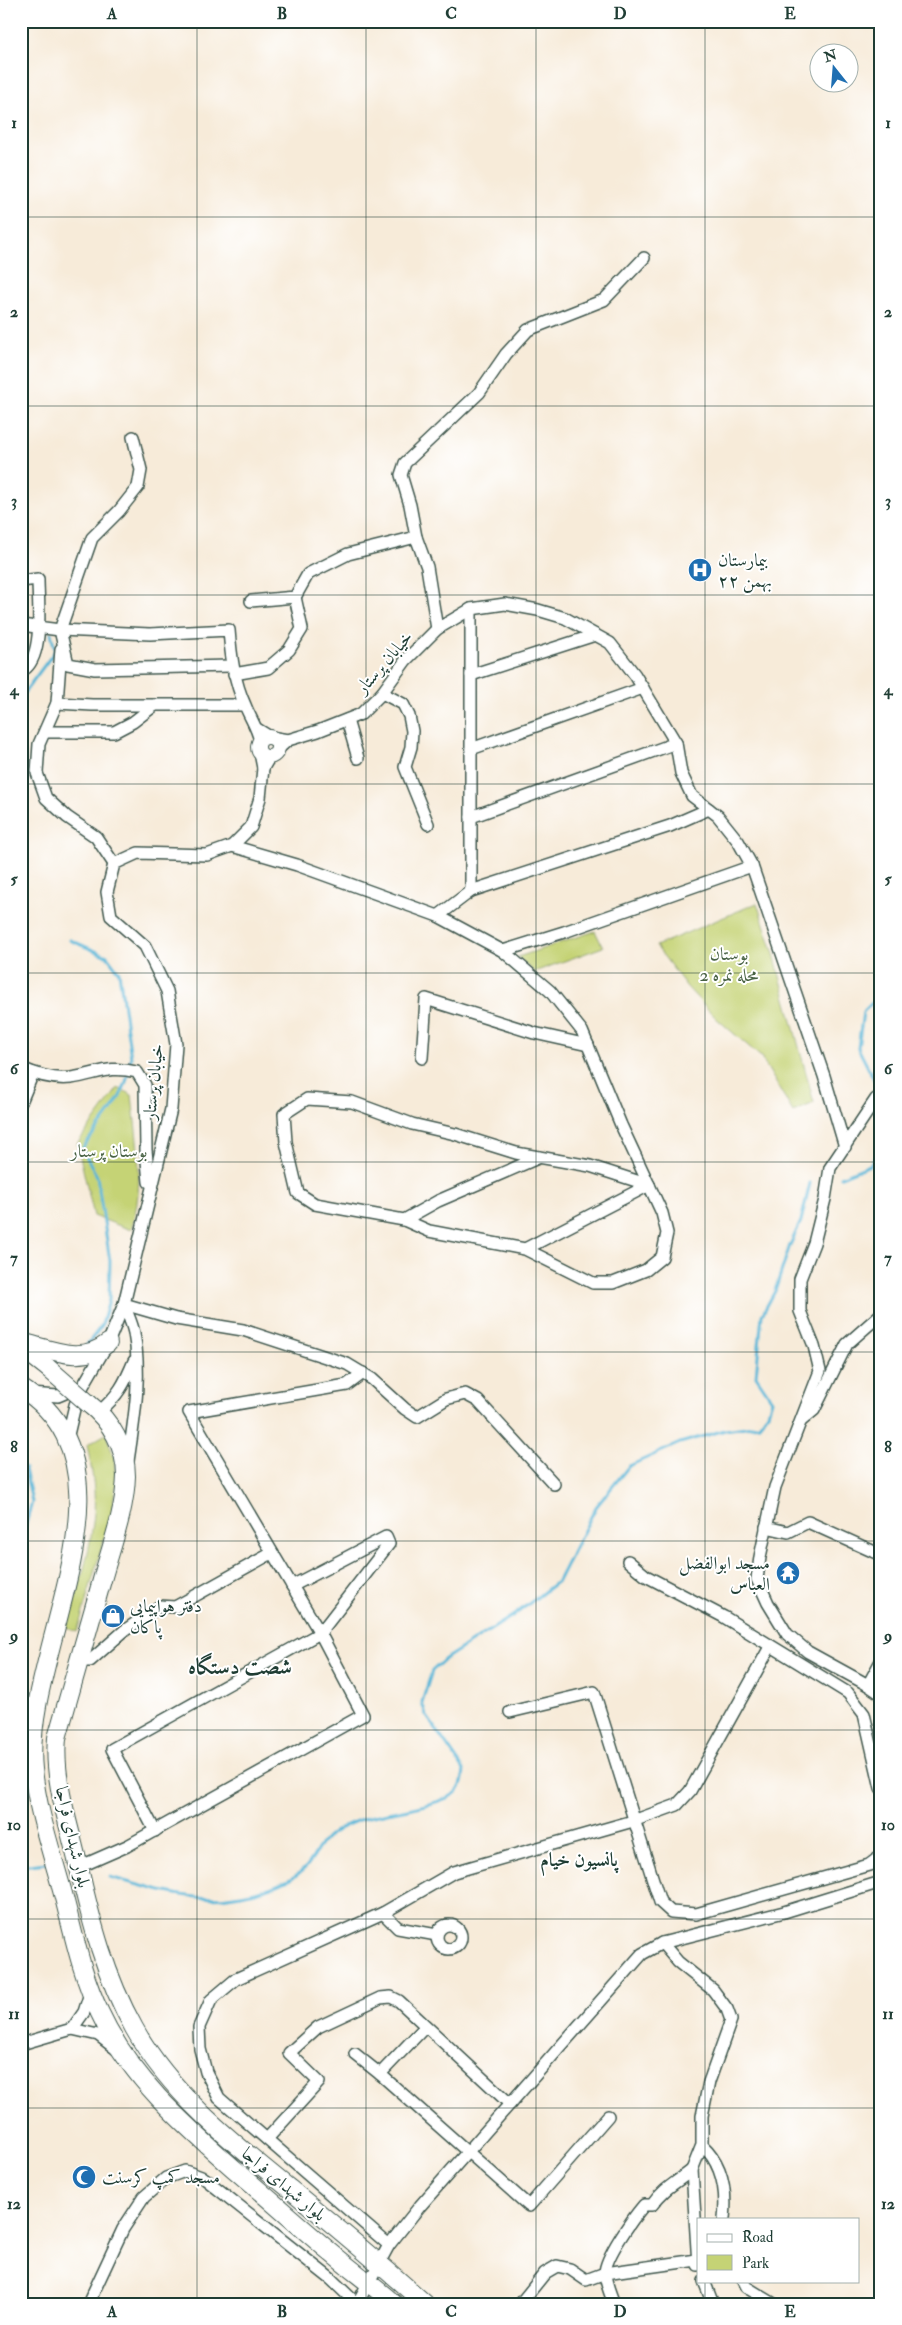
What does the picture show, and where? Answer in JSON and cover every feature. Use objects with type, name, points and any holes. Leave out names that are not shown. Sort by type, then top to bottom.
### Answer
[{"type":"main road","points":[[21,1342],[75,1356],[97,1352],[108,1343]]},
{"type":"main road","name":"بلوار شهدای فراجا","points":[[21,1347],[88,1398],[114,1431],[122,1452],[126,1475],[120,1515],[57,1738],[56,1753],[92,1923],[110,1980],[134,2029],[182,2094],[250,2157],[425,2304]]},
{"type":"main road","name":"بلوار شهدای فراجا","points":[[26,1391],[53,1418],[67,1439],[75,1466],[80,1494],[77,1525],[57,1626],[38,1697],[32,1730],[32,1748],[36,1791],[68,1913],[100,2014],[122,2053],[145,2082],[192,2132],[394,2304]]},
{"type":"street","points":[[437,629],[427,567],[416,537],[410,505],[401,475],[405,463],[479,393],[506,354],[528,330],[604,300],[644,258]]},
{"type":"street","points":[[21,625],[39,627],[61,634],[150,634],[229,630],[233,670],[244,705],[265,747],[260,798],[251,827],[232,846],[207,855],[138,854],[114,864],[96,837],[46,798],[37,772],[39,744],[57,703],[61,634],[92,538],[119,511],[138,487],[141,470],[133,437]]},
{"type":"street","points":[[61,634],[68,664],[95,669],[233,670],[268,668],[289,650],[302,629],[296,597],[308,574],[348,554],[416,537]]},
{"type":"street","points":[[21,581],[38,579],[39,627],[32,662],[26,668],[21,668]]},
{"type":"street","points":[[251,601],[296,597]]},
{"type":"street","name":"خیابان پرستار","points":[[265,747],[361,714],[382,693],[406,660],[437,629],[471,609],[505,604],[538,610],[565,618],[610,643],[635,675],[676,743]]},
{"type":"street","points":[[471,609],[471,891]]},
{"type":"street","points":[[471,675],[595,635]]},
{"type":"street","points":[[471,749],[643,688]]},
{"type":"street","points":[[382,693],[403,704],[409,716],[412,739],[405,767],[428,824]]},
{"type":"street","points":[[57,703],[92,706],[244,705]]},
{"type":"street","points":[[45,732],[114,732],[133,722],[155,705]]},
{"type":"street","points":[[347,720],[358,758]]},
{"type":"street","points":[[471,817],[676,743],[681,774],[692,796],[718,816],[738,841],[752,866],[824,1076],[845,1147]]},
{"type":"street","points":[[438,916],[471,891],[670,826],[709,809]]},
{"type":"street","points":[[232,846],[297,865],[438,916],[503,951],[550,991],[582,1031],[662,1213],[667,1233],[662,1257],[646,1270],[613,1283],[593,1283],[525,1249],[429,1231],[404,1220],[315,1204],[298,1193],[286,1142],[284,1114],[308,1099],[352,1102],[412,1124],[455,1134],[516,1153],[590,1166],[649,1186]]},
{"type":"street","name":"خیابان پرستار","points":[[67,1439],[73,1412],[88,1398],[124,1304],[150,1189],[171,1109],[176,1044],[167,991],[145,946],[111,916],[107,892],[114,864]]},
{"type":"street","points":[[503,951],[564,932],[752,866]]},
{"type":"street","points":[[422,1058],[426,999],[534,1033],[588,1045]]},
{"type":"street","points":[[21,1068],[47,1077],[72,1078],[98,1070],[122,1068],[137,1072],[145,1084],[146,1150],[150,1189]]},
{"type":"street","points":[[21,1102],[32,1073]]},
{"type":"street","points":[[878,1098],[830,1168],[825,1199],[814,1243],[800,1280],[800,1311],[814,1346],[820,1371],[775,1486],[757,1579],[768,1603],[787,1634],[808,1652],[868,1684],[881,1694]]},
{"type":"street","points":[[404,1220],[438,1201],[540,1157]]},
{"type":"street","points":[[525,1249],[649,1186]]},
{"type":"street","points":[[124,1304],[134,1332],[136,1357],[134,1421],[126,1475]]},
{"type":"street","points":[[124,1304],[176,1319],[243,1330],[347,1364],[372,1379],[405,1409],[417,1417],[446,1398],[465,1394],[478,1401],[554,1484]]},
{"type":"street","points":[[801,1421],[814,1410],[847,1344],[881,1314]]},
{"type":"street","points":[[26,1391],[58,1396],[115,1398],[125,1383],[136,1357]]},
{"type":"street","points":[[79,1867],[128,1846],[363,1715],[320,1633],[189,1412],[346,1385],[363,1374]]},
{"type":"street","points":[[766,1527],[788,1532],[808,1522],[881,1555]]},
{"type":"street","points":[[155,1831],[112,1748],[320,1633],[389,1544],[386,1537],[292,1586]]},
{"type":"street","points":[[79,1661],[90,1661],[124,1631],[160,1606],[175,1607],[272,1552]]},
{"type":"street","points":[[628,1561],[646,1576],[724,1617],[848,1693],[864,1714],[881,1788]]},
{"type":"street","points":[[390,2245],[219,2098],[206,2072],[200,2049],[199,2027],[211,2000],[236,1979],[383,1913],[454,1872],[633,1821],[678,1805],[690,1791],[770,1646]]},
{"type":"street","points":[[868,1684],[881,1661]]},
{"type":"street","points":[[510,1712],[594,1692],[660,1902],[671,1912],[696,1914],[869,1865],[881,1856]]},
{"type":"street","points":[[88,2304],[123,2229],[144,2197],[166,2178],[185,2171],[204,2178],[331,2279],[357,2304],[390,2245],[420,2206],[642,1954],[662,1943],[784,1912],[881,1882]]},
{"type":"street","points":[[383,1913],[398,1928],[437,1935]]},
{"type":"street","points":[[520,2304],[545,2273],[557,2266],[570,2270],[586,2280],[605,2273],[697,2262],[692,2170],[702,2145],[702,2116],[709,2082],[731,2020],[727,2009],[713,1990],[678,1962],[662,1943]]},
{"type":"street","points":[[72,2029],[84,2012],[91,1990]]},
{"type":"street","points":[[267,2139],[318,2082],[289,2053],[318,2027],[380,1998],[391,1997],[399,2001],[510,2104]]},
{"type":"street","points":[[380,2074],[425,2027]]},
{"type":"street","points":[[21,2044],[72,2029],[98,2035],[122,2053]]},
{"type":"street","points":[[355,2054],[529,2206],[608,2116]]},
{"type":"street","points":[[702,2145],[713,2155],[724,2182],[724,2218]]},
{"type":"street","points":[[614,2304],[605,2273],[615,2247],[632,2219],[644,2205],[652,2205],[663,2189],[674,2185],[692,2170]]},
{"type":"street","points":[[704,2282],[713,2304]]},
{"type":"street","points":[[744,2282],[746,2287],[774,2304]]},
{"type":"green space","name":"بوستان محله نمره 2","points":[[757,903],[774,954],[814,1103],[793,1112],[761,1057],[716,1018],[687,987],[656,946]]},
{"type":"green space","points":[[595,931],[603,947],[534,972],[518,957]]},
{"type":"green space","name":"بوستان پرستار","points":[[118,1088],[132,1095],[138,1146],[138,1196],[131,1230],[94,1216],[77,1144]]},
{"type":"green space","points":[[106,1434],[114,1458],[116,1484],[111,1515],[77,1632],[67,1628],[86,1562],[94,1513],[91,1464],[87,1445]]},
{"type":"waterway","points":[[21,697],[55,651],[51,633]]},
{"type":"waterway","points":[[70,940],[107,956],[119,972],[131,1058],[129,1068]]},
{"type":"waterway","points":[[879,1093],[877,1085],[858,1048],[863,1012],[881,994]]},
{"type":"waterway","points":[[87,1345],[102,1325],[109,1300],[110,1261],[97,1176],[82,1149],[115,1104],[121,1094],[128,1074]]},
{"type":"waterway","points":[[841,1177],[870,1165],[881,1148]]},
{"type":"waterway","points":[[110,1877],[175,1894],[208,1898],[241,1895],[258,1891],[276,1886],[300,1873],[331,1834],[351,1823],[372,1816],[439,1801],[457,1792],[462,1784],[464,1770],[426,1715],[422,1702],[432,1671],[445,1659],[517,1613],[558,1581],[596,1507],[629,1466],[680,1443],[725,1430],[759,1425],[768,1413],[772,1400],[756,1376],[762,1315],[775,1291],[790,1245],[801,1221],[810,1183]]},
{"type":"waterway","points":[[21,1419],[24,1416]]},
{"type":"waterway","points":[[21,1463],[25,1469],[32,1502],[21,1542]]},
{"type":"waterway","points":[[21,1866],[46,1863]]},
{"type":"place","name":"بیمارستان ۲۲ بهمن","points":[[700,570]]},
{"type":"place","name":"مسجد ابوالفضل العباس","points":[[788,1573]]},
{"type":"place","name":"دفتر هواپیمایی پاکان","points":[[113,1616]]},
{"type":"place","name":"مسجد کمپ کرسنت","points":[[84,2177]]},
{"type":"district","name":"شصت دستگاه","points":[[240,1666]]},
{"type":"district","name":"پانسیون خیام","points":[[579,1859]]}]
